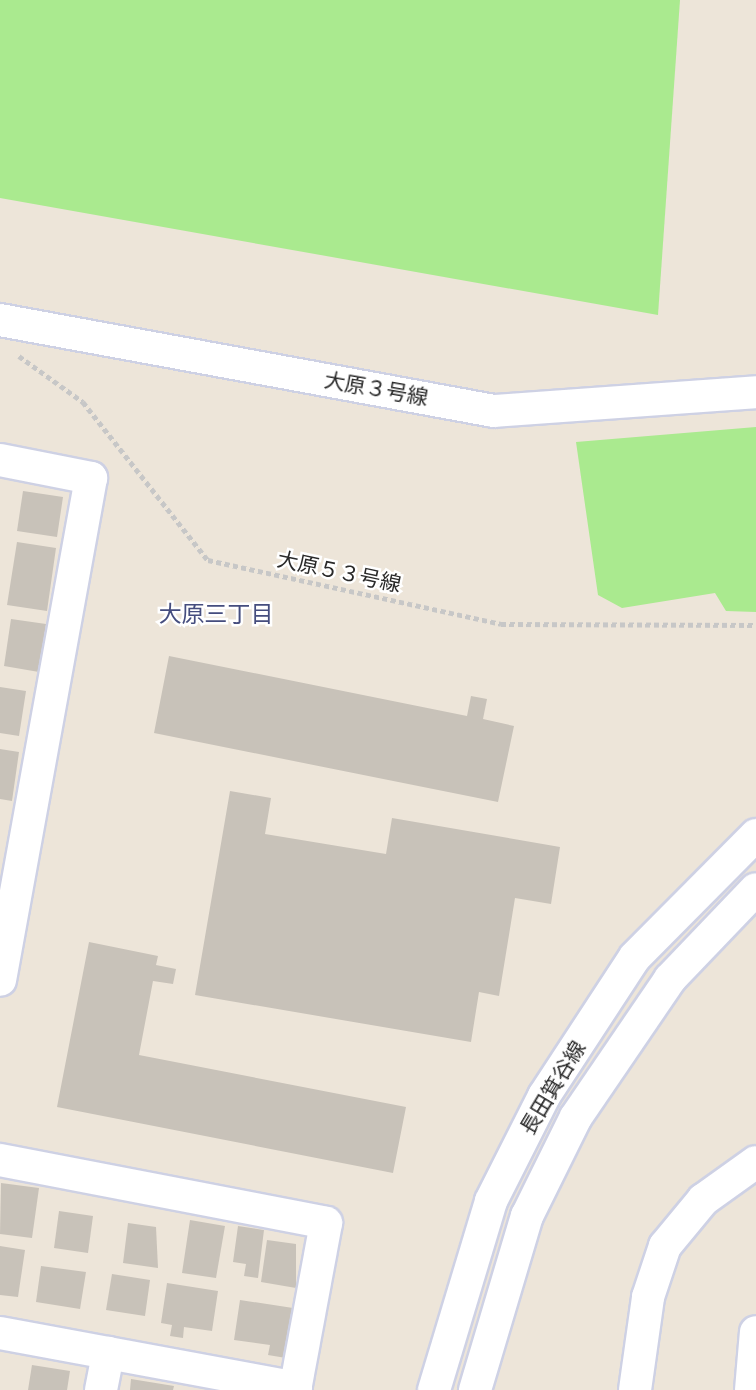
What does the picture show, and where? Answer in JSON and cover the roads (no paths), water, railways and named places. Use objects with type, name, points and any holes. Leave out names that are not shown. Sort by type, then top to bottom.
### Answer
[{"type":"street","name":"大原３号線","points":[[4,334],[494,411],[756,392]]},
{"type":"street","points":[[0,460],[91,478],[0,980]]},
{"type":"street","name":"長田箕谷線","points":[[434,1390],[491,1201],[544,1096],[635,957],[756,835]]},
{"type":"street","name":"長田箕谷線","points":[[475,1390],[527,1216],[576,1117],[670,979],[756,889]]},
{"type":"street","points":[[0,1160],[326,1223],[295,1389],[0,1333]]},
{"type":"street","points":[[635,1390],[648,1297],[665,1246],[703,1200],[756,1161]]},
{"type":"street","points":[[751,1390],[756,1332]]},
{"type":"street","points":[[101,1390],[108,1353]]},
{"type":"district","name":"大原三丁目","points":[[216,614]]}]
